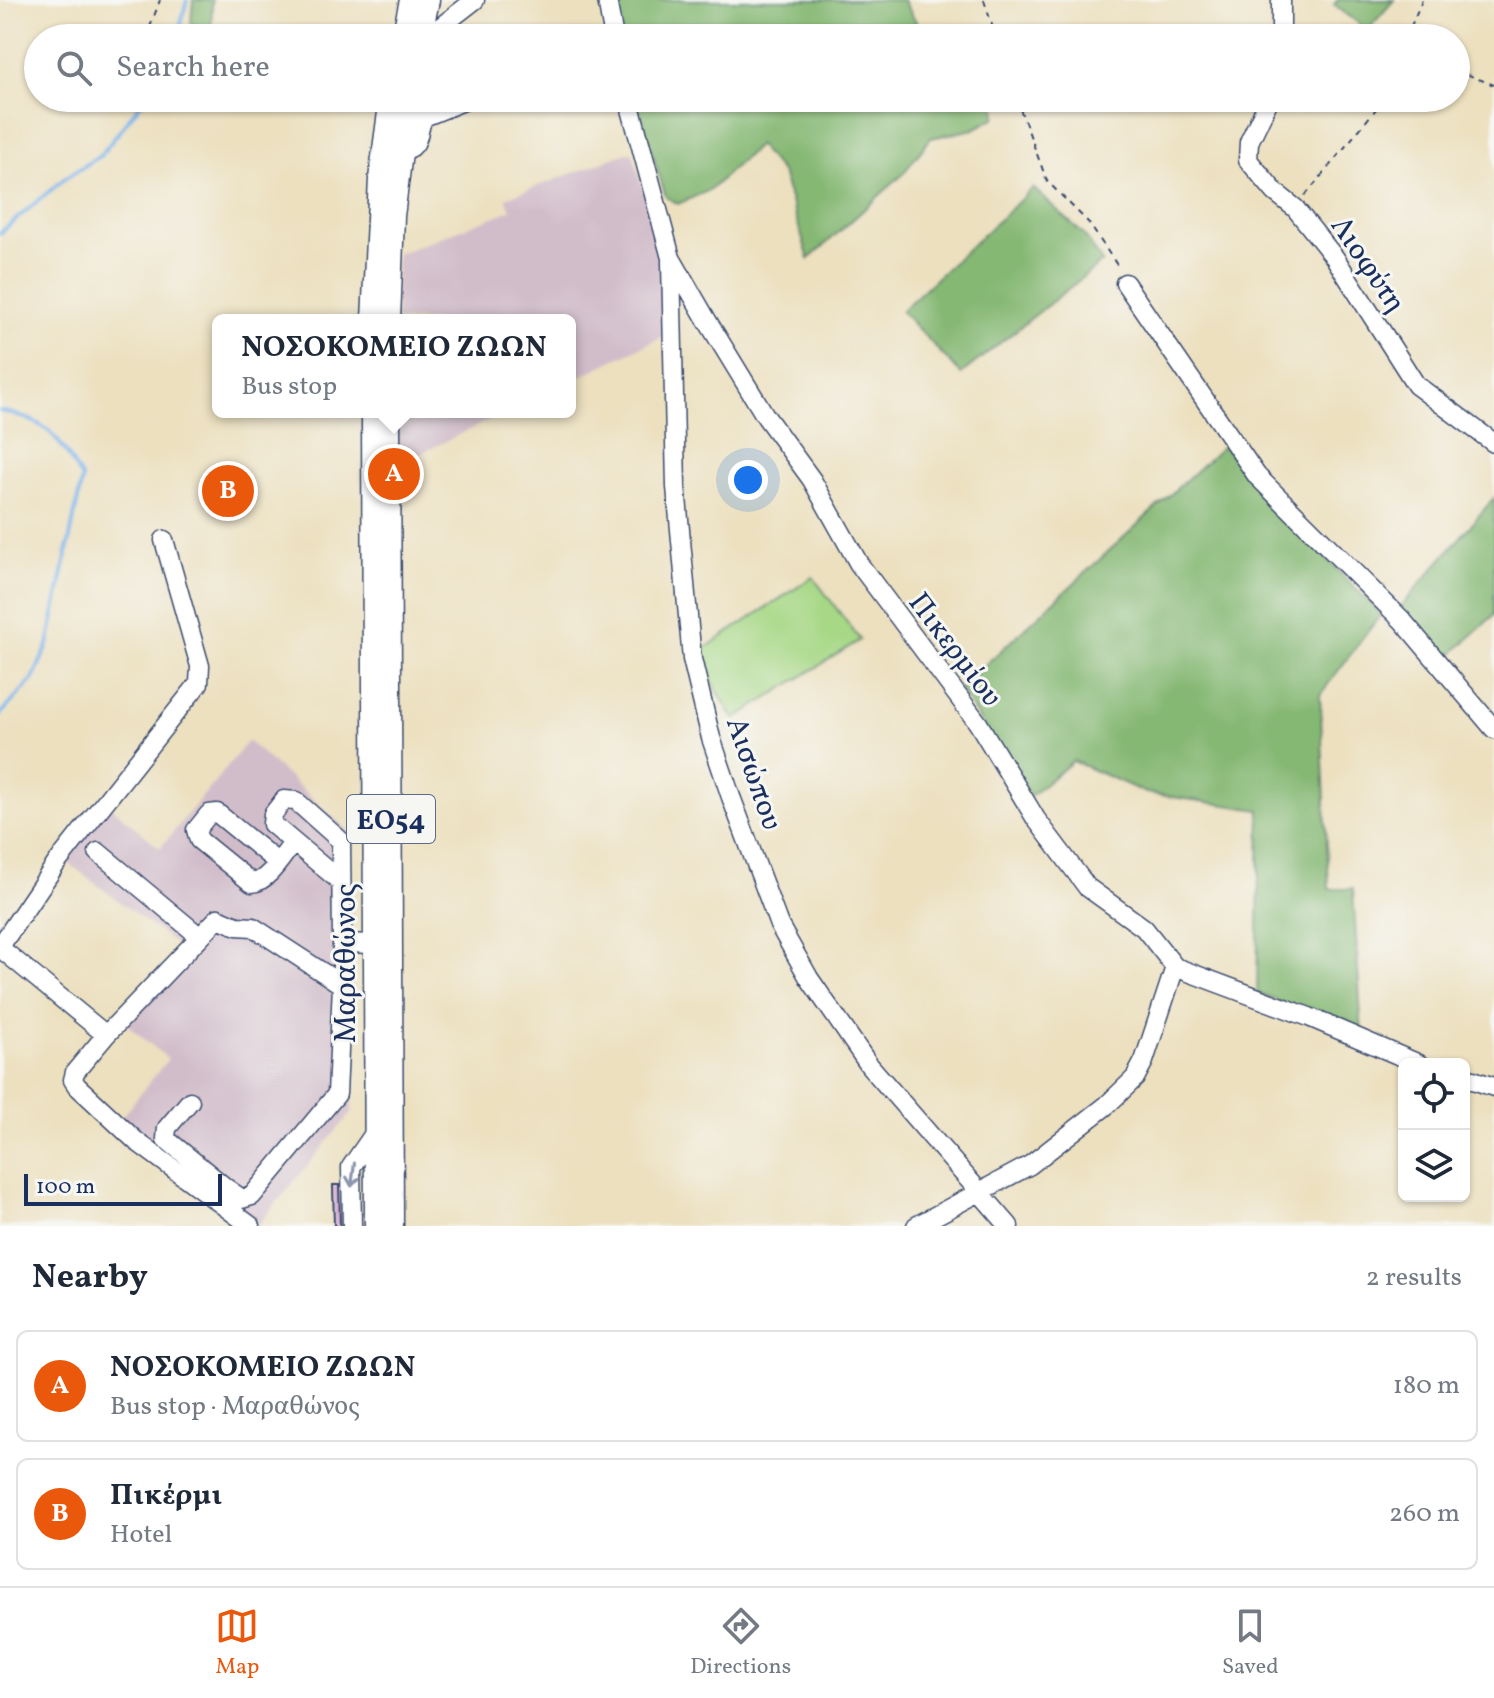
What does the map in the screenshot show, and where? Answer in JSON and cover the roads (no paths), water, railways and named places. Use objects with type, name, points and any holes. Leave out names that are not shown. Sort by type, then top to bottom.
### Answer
[{"type":"main road","points":[[406,24],[411,0]]},
{"type":"main road","points":[[423,24],[428,0]]},
{"type":"main road","points":[[373,314],[378,202],[389,112]]},
{"type":"main road","points":[[389,314],[393,216],[406,112]]},
{"type":"main road","name":"Μαραθώνος","points":[[373,418],[376,1226]]},
{"type":"main road","name":"Μαραθώνος","points":[[389,418],[392,1226]]},
{"type":"street","points":[[444,24],[475,0]]},
{"type":"street","points":[[607,0],[611,24]]},
{"type":"street","points":[[1281,0],[1281,24]]},
{"type":"street","points":[[400,151],[411,148],[418,141],[420,125],[427,115],[435,112]]},
{"type":"street","name":"Πικερμίου","points":[[632,112],[671,258],[766,417],[832,513],[859,564],[978,723],[1036,819],[1087,887],[1144,928],[1175,967]]},
{"type":"street","name":"Λιοφύτη","points":[[1264,112],[1246,156],[1275,192],[1295,208],[1363,299],[1416,385],[1494,443]]},
{"type":"street","name":"Αισώπου","points":[[671,258],[676,487],[692,659],[711,738],[779,925],[809,978],[869,1065],[1009,1226]]},
{"type":"street","points":[[1125,283],[1257,476],[1402,620],[1494,729]]},
{"type":"street","points":[[106,1035],[5,952],[2,941],[56,864],[199,683],[200,666],[164,540]]},
{"type":"street","points":[[341,882],[271,821],[281,803],[288,799],[296,801],[339,839],[341,882],[342,993],[337,1094],[252,1196],[242,1199],[221,1194],[136,1141],[73,1080],[75,1072],[106,1035],[218,918],[237,926],[250,926],[342,993],[375,1000]]},
{"type":"street","points":[[277,862],[293,843]]},
{"type":"street","points":[[98,852],[199,936]]},
{"type":"street","points":[[341,901],[375,900]]},
{"type":"street","points":[[342,943],[375,944]]},
{"type":"street","points":[[916,1226],[1030,1165],[1061,1143],[1135,1078],[1144,1061],[1175,967],[1309,1017],[1405,1058]]},
{"type":"street","points":[[1470,1079],[1494,1087]]},
{"type":"street","points":[[190,1101],[167,1128],[166,1139],[251,1226]]},
{"type":"street","points":[[352,1226],[351,1167],[376,1131]]},
{"type":"waterway","points":[[181,24],[187,0]]},
{"type":"waterway","points":[[0,233],[64,179],[101,155],[134,112]]},
{"type":"waterway","points":[[0,411],[30,420],[50,433],[82,479],[48,645],[33,679],[0,715]]},
{"type":"place","name":"ΝΟΣΟΚΟΜΕΙΟ ΖΩΩΝ","points":[[394,474]]},
{"type":"place","name":"Πικέρμι","points":[[228,491]]}]
